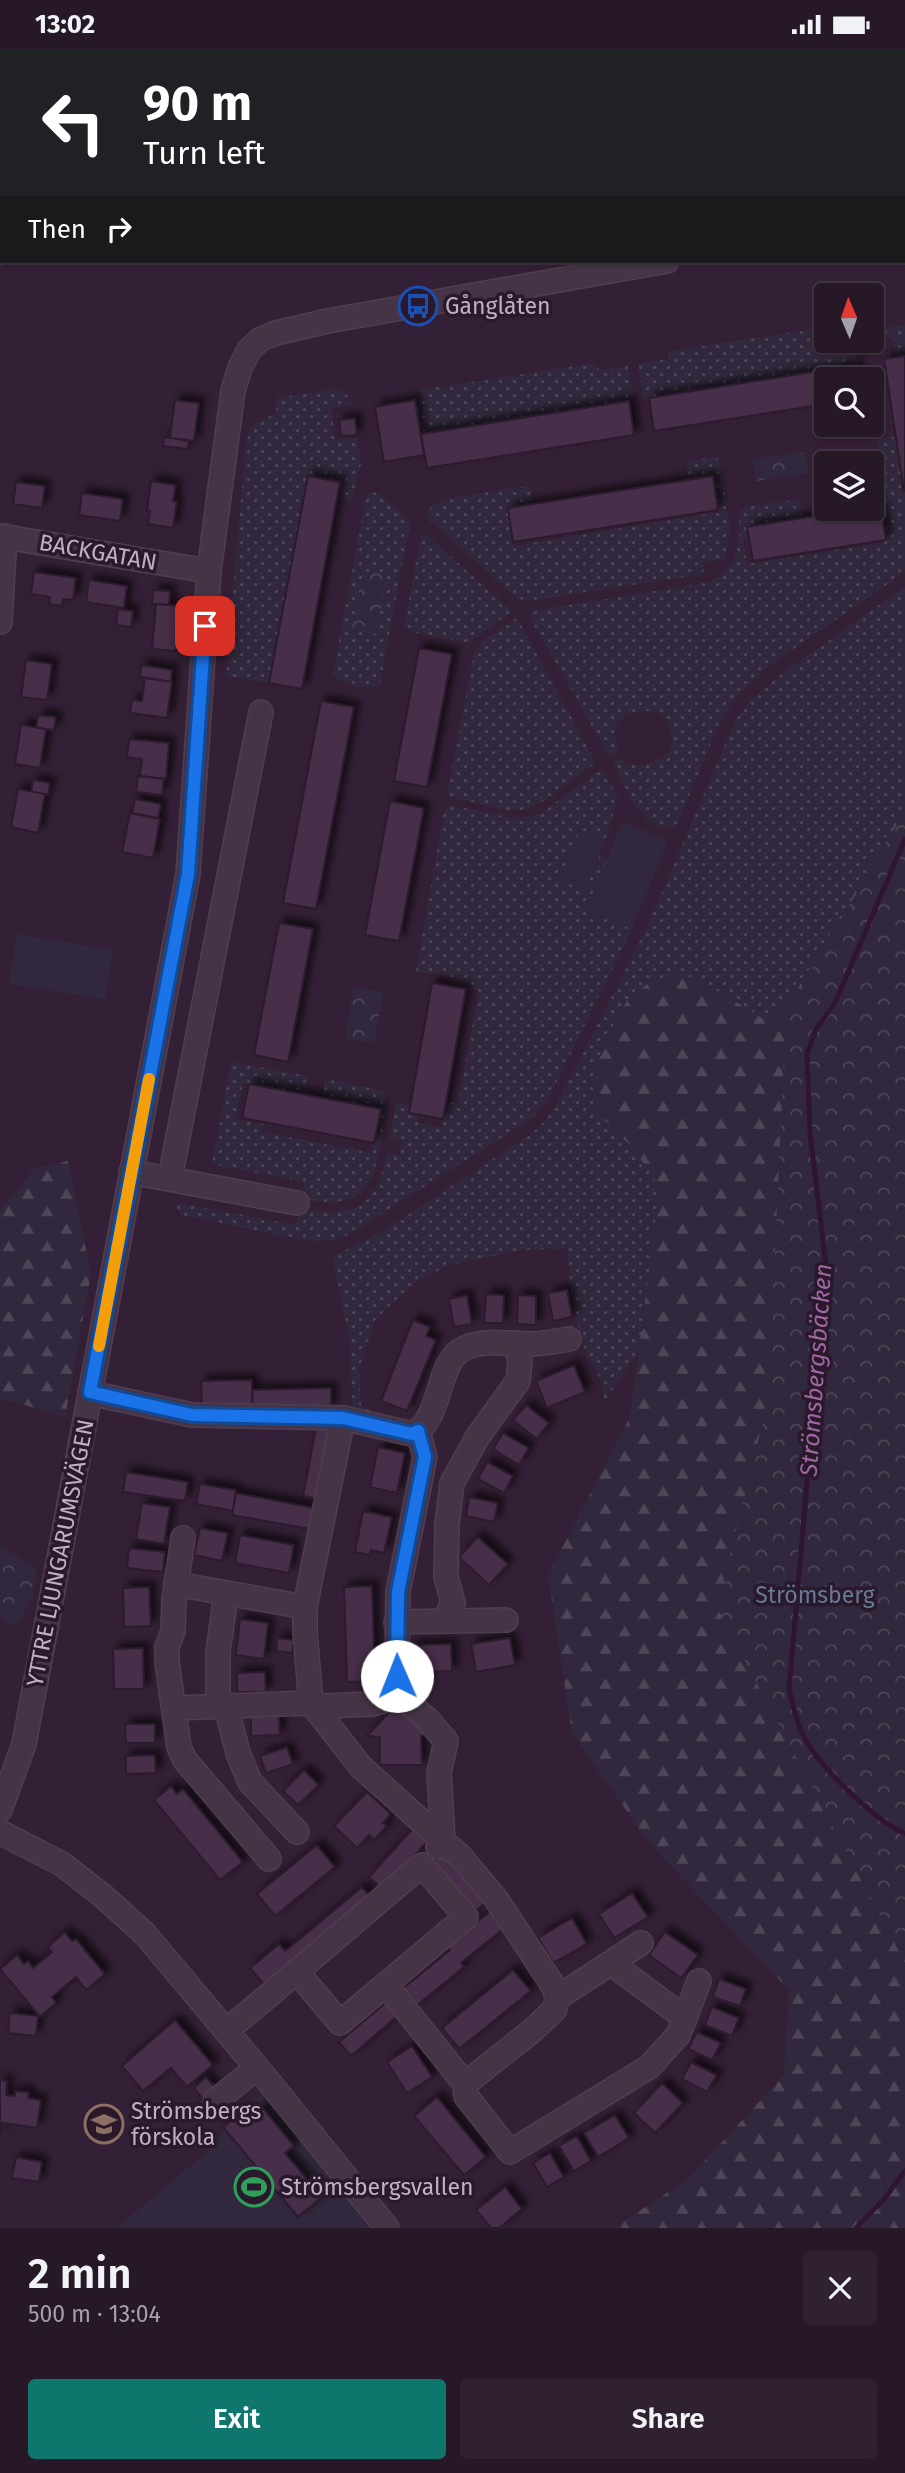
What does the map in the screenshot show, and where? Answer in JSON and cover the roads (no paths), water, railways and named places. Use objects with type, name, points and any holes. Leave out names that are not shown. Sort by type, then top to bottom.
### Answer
[{"type":"street","name":"YTTRE LJUNGARUMSVÄGEN","points":[[0,1810],[24,1744],[188,874],[209,571],[228,421],[240,368],[248,350],[261,339],[276,333],[328,321],[656,263]]},
{"type":"street","points":[[0,622],[2,536]]},
{"type":"street","name":"BACKGATAN","points":[[2,536],[196,569]]},
{"type":"street","points":[[170,1178],[261,712]]},
{"type":"street","points":[[131,1172],[297,1203]]},
{"type":"street","points":[[90,1392],[192,1415],[343,1418],[412,1434],[427,1421],[451,1362],[461,1349],[471,1345],[534,1344],[569,1339]]},
{"type":"street","points":[[444,1621],[453,1602],[446,1577],[450,1498],[457,1471],[478,1436],[518,1381],[518,1352],[510,1343]]},
{"type":"street","points":[[343,1418],[305,1607],[311,1703],[361,1767],[461,1857],[496,1899],[554,1987],[557,1998],[555,2009],[533,2030],[465,2084]]},
{"type":"street","points":[[174,1708],[311,1703],[326,1706],[372,1703],[383,1701],[390,1695],[397,1676],[396,1622],[402,1564],[425,1457],[418,1431]]},
{"type":"street","points":[[425,1457],[457,1471]]},
{"type":"street","points":[[183,1538],[173,1631],[167,1647],[170,1699],[174,1708],[179,1747],[185,1760],[269,1859]]},
{"type":"street","points":[[176,1584],[305,1607]]},
{"type":"street","points":[[226,1594],[220,1630],[218,1696],[226,1706],[238,1753],[250,1782],[297,1832]]},
{"type":"street","points":[[396,1622],[506,1620]]},
{"type":"street","points":[[226,2031],[422,1865],[443,1841],[439,1773],[446,1741],[428,1720],[393,1689]]},
{"type":"street","points":[[0,1832],[62,1864],[145,1934],[387,2228]]},
{"type":"street","points":[[296,1971],[340,2023],[386,1985],[466,1917],[422,1865]]},
{"type":"street","points":[[557,1998],[641,1943]]},
{"type":"street","points":[[612,1964],[685,2018]]},
{"type":"street","points":[[386,1985],[465,2084],[466,2096],[510,2152],[649,2067],[678,2035],[699,1981]]},
{"type":"street","points":[[215,2101],[257,2068]]},
{"type":"waterway","name":"Strömsbergsbäcken","points":[[905,839],[835,1003],[816,1029],[807,1054],[810,1134],[826,1265],[789,1689],[806,1741],[829,1772],[860,1802],[905,1834]]},
{"type":"waterway","name":"Strömsbergsbäcken","points":[[856,2228],[884,2199],[905,2171]]},
{"type":"place","name":"Gånglåten","points":[[418,306]]},
{"type":"place","name":"Strömsbergs förskola","points":[[104,2124]]},
{"type":"place","name":"Strömsbergsvallen","points":[[254,2187]]},
{"type":"park label","name":"Strömsberg","points":[[815,1595]]}]
